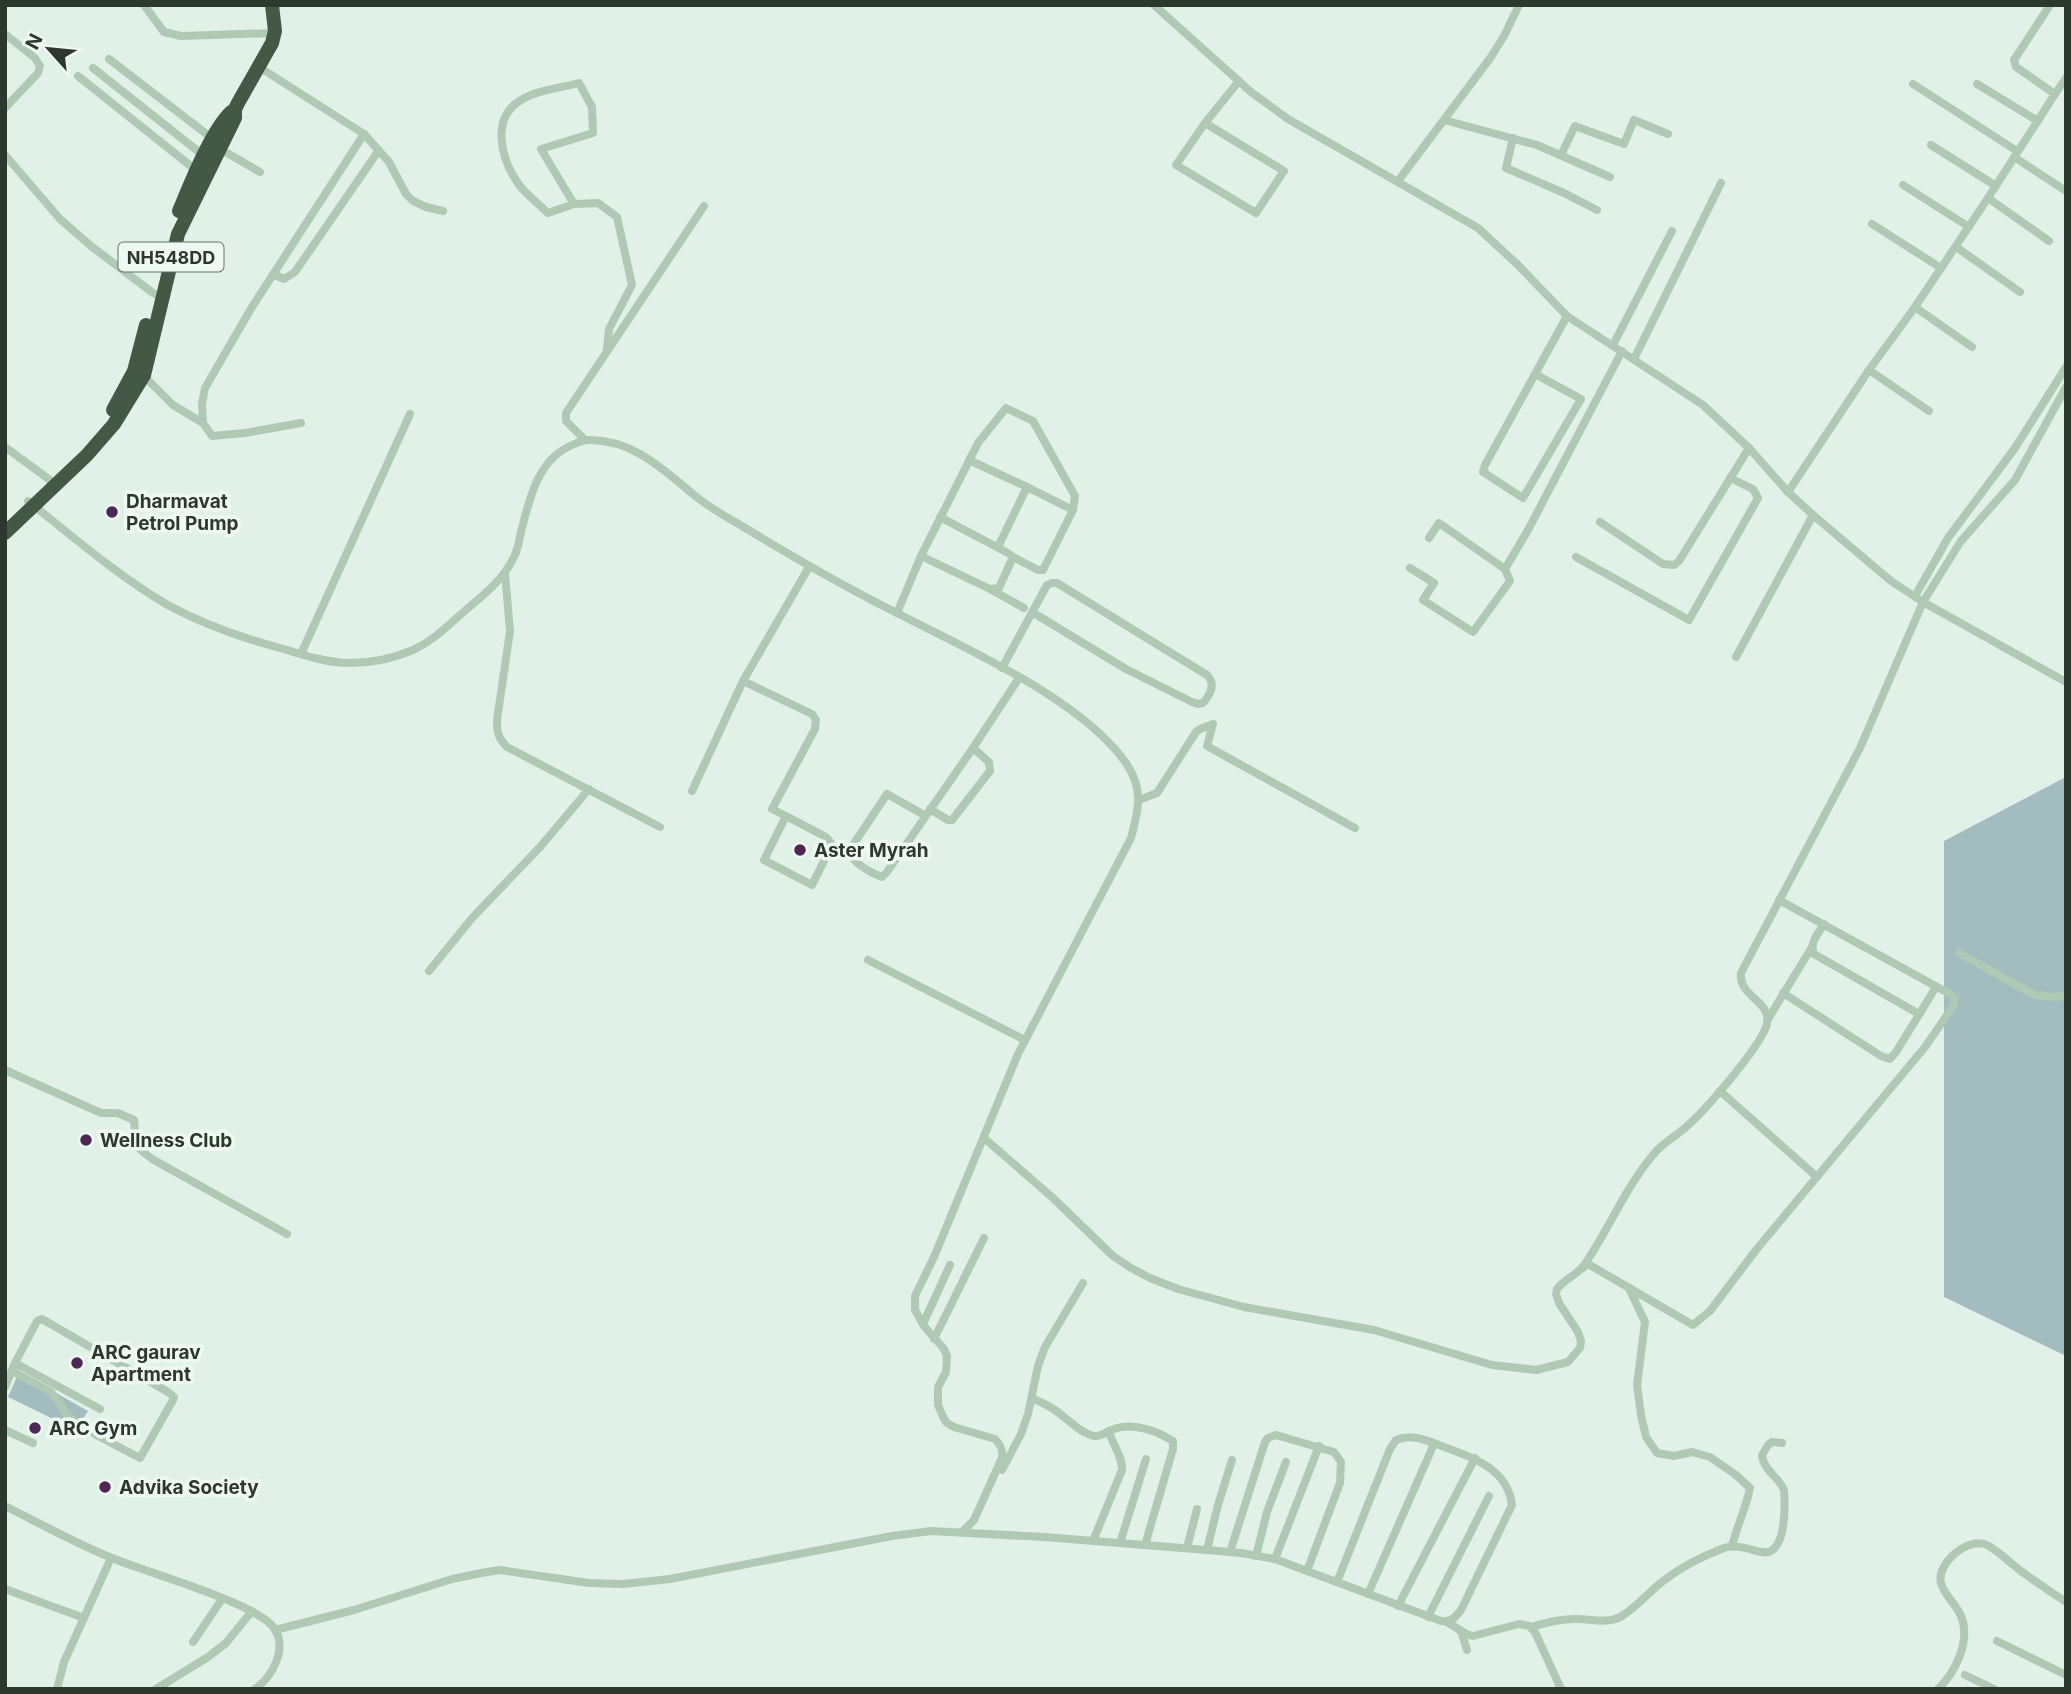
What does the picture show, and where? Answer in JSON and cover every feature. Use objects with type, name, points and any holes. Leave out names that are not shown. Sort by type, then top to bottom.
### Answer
[{"type":"highway","points":[[272,6],[274,27]]},
{"type":"highway","name":"NH548DD","points":[[5,521],[31,503],[87,455],[117,412],[139,373],[175,221],[216,144],[228,113],[235,109],[272,43],[274,27]]},
{"type":"highway","name":"NH548DD","points":[[5,533],[50,480],[71,462],[117,412]]},
{"type":"street","points":[[144,5],[164,32],[181,36],[274,27]]},
{"type":"street","points":[[1154,5],[1239,81],[1287,119],[1489,236],[1567,316],[1703,405],[1749,448],[1788,492],[1891,581],[1923,602],[2066,682]]},
{"type":"street","points":[[1398,181],[1491,57],[1519,5]]},
{"type":"street","points":[[2048,6],[2014,60],[2016,67],[2055,94]]},
{"type":"street","points":[[5,34],[35,58],[40,66],[38,74],[5,108]]},
{"type":"street","points":[[109,59],[216,144],[260,173]]},
{"type":"street","points":[[259,67],[364,134],[379,150],[413,201],[443,211]]},
{"type":"street","points":[[93,68],[202,166]]},
{"type":"street","points":[[78,76],[202,166]]},
{"type":"street","points":[[1788,492],[1869,370],[1956,247],[2066,78]]},
{"type":"street","points":[[1205,123],[1284,171],[1256,213],[1176,164],[1205,123],[1239,81]]},
{"type":"street","points":[[574,204],[541,149],[593,134],[592,107],[579,83],[528,96],[519,101],[509,109],[500,141],[508,166],[521,188],[548,213],[574,204],[598,204],[617,217],[632,285],[609,328],[607,352]]},
{"type":"street","points":[[1913,84],[2066,191]]},
{"type":"street","points":[[1977,84],[2038,121]]},
{"type":"street","points":[[1444,120],[1537,145],[1610,177]]},
{"type":"street","points":[[1561,155],[1575,126],[1624,144],[1634,120],[1668,134]]},
{"type":"street","points":[[202,423],[205,388],[252,307],[364,134]]},
{"type":"street","points":[[1513,138],[1506,168],[1597,210]]},
{"type":"street","points":[[1931,145],[1996,186]]},
{"type":"street","points":[[273,274],[285,279],[295,272],[379,150]]},
{"type":"street","points":[[5,155],[60,219],[157,295]]},
{"type":"street","points":[[1634,359],[1721,183]]},
{"type":"street","points":[[1903,185],[1969,227]]},
{"type":"street","points":[[1988,198],[2049,241]]},
{"type":"street","points":[[585,440],[566,421],[566,413],[704,206]]},
{"type":"street","points":[[1872,224],[1941,268]]},
{"type":"street","points":[[1613,345],[1672,231]]},
{"type":"street","points":[[1956,247],[2020,292]]},
{"type":"street","points":[[1915,307],[1972,347]]},
{"type":"street","points":[[1535,374],[1581,399],[1523,498],[1483,472],[1485,465],[1535,374],[1567,316]]},
{"type":"street","points":[[1505,569],[1622,351]]},
{"type":"street","points":[[1915,596],[1948,538],[2015,448],[2066,367]]},
{"type":"street","points":[[1869,370],[1929,411]]},
{"type":"street","points":[[139,373],[173,405],[202,423],[212,436],[245,433],[301,422]]},
{"type":"street","points":[[1768,1019],[1764,1007],[1744,990],[1740,977],[1860,748],[1923,602],[1961,541],[2015,480],[2066,387]]},
{"type":"street","points":[[897,613],[940,517],[978,443],[1006,408],[1033,421],[1074,496],[1073,510],[1043,569],[1038,570],[940,517]]},
{"type":"street","points":[[301,654],[411,414]]},
{"type":"street","points":[[31,503],[104,562],[167,604],[236,636],[301,654],[348,663],[383,659],[411,651],[433,640],[493,586],[515,556],[528,506],[546,463],[564,448],[585,440],[628,448],[648,457],[721,514],[809,567],[1002,668],[1063,705],[1097,732],[1125,762],[1139,786],[1139,811],[1131,838],[1017,1054],[934,1257],[915,1296],[915,1310],[944,1349],[948,1364],[938,1387],[938,1405],[944,1419],[954,1427],[986,1435],[1014,1447]]},
{"type":"street","points":[[5,447],[50,480]]},
{"type":"street","points":[[1600,522],[1663,564],[1674,565],[1749,448]]},
{"type":"street","points":[[970,460],[1073,510]]},
{"type":"street","points":[[1576,557],[1689,620],[1758,498],[1753,489],[1730,478]]},
{"type":"street","points":[[998,547],[1027,486]]},
{"type":"street","points":[[1736,657],[1813,515]]},
{"type":"street","points":[[1410,568],[1434,583],[1423,600],[1473,632],[1510,581],[1505,569],[1439,523],[1429,537]]},
{"type":"street","points":[[922,555],[990,589],[1028,610],[1126,669],[1192,702],[1203,703],[1213,687],[1213,682],[1207,675],[1062,585],[1052,583],[1047,585],[1028,610],[1002,668]]},
{"type":"street","points":[[990,589],[999,588],[1013,557]]},
{"type":"street","points":[[692,791],[743,681],[809,567]]},
{"type":"street","points":[[505,573],[510,631],[497,720],[500,741],[660,827]]},
{"type":"street","points":[[973,748],[989,762],[990,771],[952,820],[928,813],[887,794],[849,851],[850,857],[882,877],[887,872],[928,813],[973,748],[1018,678]]},
{"type":"street","points":[[743,681],[812,714],[816,720],[815,729],[772,809],[786,816],[826,837],[831,843],[812,885],[764,860],[786,816]]},
{"type":"street","points":[[1139,800],[1157,793],[1196,732],[1213,724],[1208,746],[1355,828]]},
{"type":"street","points":[[429,971],[473,917],[540,848],[589,789]]},
{"type":"street","points":[[984,1138],[1054,1198],[1113,1256],[1150,1278],[1178,1289],[1244,1307],[1374,1330],[1492,1365],[1536,1370],[1562,1365],[1575,1355],[1581,1341],[1559,1303],[1556,1294],[1560,1285],[1588,1264],[1693,1325],[1710,1311],[1756,1250],[1925,1047],[1951,1010],[1955,999],[1779,900]]},
{"type":"street","points":[[1583,1268],[1647,1162],[1686,1127],[1720,1091],[1761,1037],[1768,1019],[1824,924]]},
{"type":"street","points":[[1812,947],[1814,954],[1919,1014]]},
{"type":"street","points":[[1959,953],[2035,995],[2066,995]]},
{"type":"street","points":[[868,960],[1025,1040]]},
{"type":"street","points":[[1783,993],[1885,1059],[1890,1059],[1936,987]]},
{"type":"street","points":[[5,1070],[101,1113],[118,1113],[134,1120],[135,1132],[130,1141],[138,1149],[287,1234]]},
{"type":"street","points":[[1720,1091],[1817,1177]]},
{"type":"street","points":[[934,1339],[984,1238]]},
{"type":"street","points":[[923,1324],[950,1265]]},
{"type":"street","points":[[972,1532],[1021,1434],[1045,1347],[1083,1283]]},
{"type":"street","points":[[1629,1288],[1645,1322],[1637,1385],[1646,1437],[1657,1453],[1674,1456],[1692,1452],[1710,1457],[1750,1488],[1732,1546]]},
{"type":"street","points":[[5,1387],[13,1367],[37,1321],[42,1319],[174,1397],[140,1458],[68,1416],[51,1392],[13,1367]]},
{"type":"street","points":[[13,1367],[100,1409]]},
{"type":"street","points":[[1032,1398],[1093,1436],[1100,1436],[1118,1427],[1135,1426],[1161,1434],[1173,1441],[1144,1545]]},
{"type":"street","points":[[5,1430],[33,1443]]},
{"type":"street","points":[[1093,1541],[1122,1470],[1122,1463],[1109,1431]]},
{"type":"street","points":[[1230,1552],[1265,1442],[1276,1435],[1334,1452],[1341,1462],[1340,1483],[1307,1570]]},
{"type":"street","points":[[1336,1581],[1394,1444],[1404,1437],[1412,1436],[1475,1458],[1507,1486],[1512,1505],[1461,1610],[1455,1618],[1447,1622]]},
{"type":"street","points":[[962,1532],[974,1520],[1002,1458],[1003,1451],[999,1442]]},
{"type":"street","points":[[1531,1627],[1574,1619],[1620,1618],[1662,1581],[1684,1566],[1736,1545],[1763,1553],[1770,1552],[1779,1542],[1784,1515],[1784,1490],[1782,1484],[1766,1467],[1762,1455],[1772,1442],[1782,1443]]},
{"type":"street","points":[[1368,1594],[1434,1444]]},
{"type":"street","points":[[1275,1559],[1319,1446]]},
{"type":"street","points":[[1398,1606],[1475,1458]]},
{"type":"street","points":[[1120,1543],[1146,1459]]},
{"type":"street","points":[[1207,1550],[1217,1505],[1232,1460]]},
{"type":"street","points":[[1256,1556],[1267,1512],[1286,1462]]},
{"type":"street","points":[[1428,1617],[1489,1496]]},
{"type":"street","points":[[5,1506],[111,1558],[252,1611],[268,1621],[279,1640],[279,1654],[272,1672],[255,1689]]},
{"type":"street","points":[[1187,1548],[1197,1510]]},
{"type":"street","points":[[275,1630],[354,1610],[452,1579],[500,1570],[589,1583],[623,1584],[705,1573],[892,1536],[931,1531],[972,1532],[1187,1548],[1275,1559],[1447,1622],[1466,1634],[1477,1636],[1525,1624],[1531,1627],[1561,1689]]},
{"type":"street","points":[[1938,1689],[1954,1669],[1962,1649],[1964,1632],[1961,1615],[1941,1583],[1945,1563],[1956,1552],[1975,1543],[1987,1545],[2066,1602]]},
{"type":"street","points":[[57,1689],[64,1662],[111,1558]]},
{"type":"street","points":[[5,1589],[84,1618]]},
{"type":"street","points":[[193,1642],[222,1599]]},
{"type":"street","points":[[156,1689],[226,1643],[252,1611]]},
{"type":"street","points":[[1461,1631],[1467,1650]]},
{"type":"street","points":[[1997,1642],[2066,1675]]},
{"type":"street","points":[[1965,1675],[1994,1689]]},
{"type":"shaded area","points":[[2066,777],[2066,1356],[1944,1297],[1944,841]]},
{"type":"shaded area","points":[[19,1372],[88,1411],[76,1430],[8,1397]]},
{"type":"place","name":"Dharmavat Petrol Pump","points":[[112,512]]},
{"type":"place","name":"Aster Myrah","points":[[800,850]]},
{"type":"place","name":"Wellness Club","points":[[86,1140]]},
{"type":"place","name":"ARC gaurav Apartment","points":[[77,1363]]},
{"type":"place","name":"ARC Gym","points":[[35,1428]]},
{"type":"place","name":"Advika Society","points":[[105,1487]]}]
